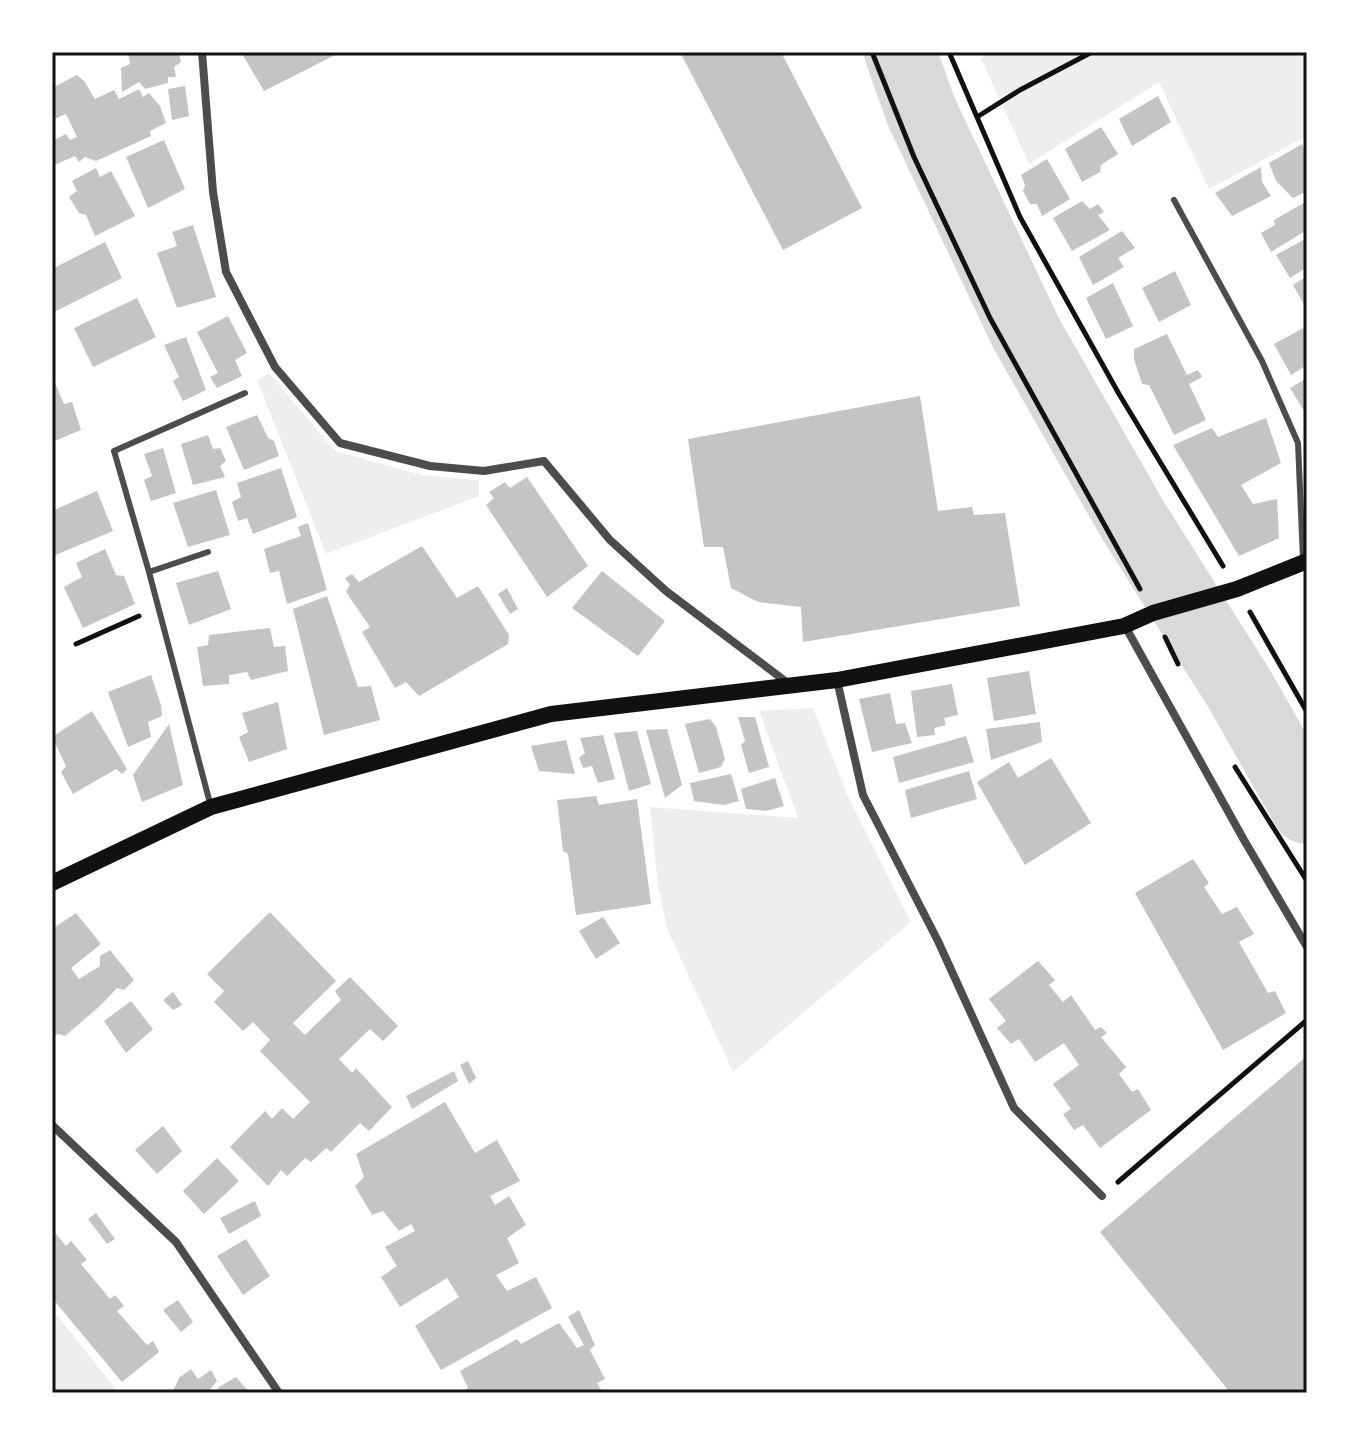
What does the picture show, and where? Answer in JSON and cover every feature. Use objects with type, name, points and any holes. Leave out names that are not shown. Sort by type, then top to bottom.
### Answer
[{"type":"main road","points":[[52,883],[211,807],[551,714],[837,680],[1124,626],[1159,611],[1229,592],[1305,562]]},
{"type":"street","points":[[202,52],[213,192],[226,272],[275,367],[340,443],[430,466],[484,471],[544,461],[610,540],[666,591],[789,684]]},
{"type":"street","points":[[1124,626],[1307,947]]},
{"type":"street","points":[[837,680],[863,795],[938,941],[1014,1108],[1102,1196]]},
{"type":"street","points":[[52,1125],[176,1242],[279,1393]]},
{"type":"lane","points":[[1174,200],[1262,361],[1298,443],[1305,562]]},
{"type":"lane","points":[[211,807],[114,451],[245,393]]},
{"type":"lane","points":[[149,572],[208,552]]},
{"type":"path","points":[[872,52],[914,157],[990,318],[1159,611],[1179,667]]},
{"type":"path","points":[[949,52],[1020,217],[1229,592],[1307,712]]},
{"type":"path","points":[[977,117],[1092,52]]},
{"type":"path","points":[[76,644],[159,608]]},
{"type":"path","points":[[1231,762],[1307,881]]},
{"type":"path","points":[[1102,1196],[1307,1020]]},
{"type":"shaded area","points":[[990,52],[1307,52],[1307,136],[1209,189],[1159,82],[1029,164],[981,58]]},
{"type":"shaded area","points":[[269,373],[335,451],[422,475],[479,480],[479,496],[326,554],[257,380]]},
{"type":"shaded area","points":[[813,708],[850,801],[911,922],[733,1072],[668,931],[658,887],[650,807],[798,818],[759,711]]},
{"type":"shaded area","points":[[52,1309],[119,1393],[52,1393]]},
{"type":"building","points":[[128,52],[179,52],[181,62],[174,67],[176,77],[168,77],[168,83],[145,89],[139,82],[122,92],[121,68],[130,64]]},
{"type":"building","points":[[241,52],[341,52],[264,91]]},
{"type":"building","points":[[680,52],[781,52],[862,208],[783,250]]},
{"type":"building","points":[[77,75],[95,99],[114,90],[119,99],[139,89],[143,97],[149,93],[160,106],[166,123],[150,131],[151,136],[96,161],[85,157],[79,162],[75,156],[52,166],[52,141],[66,134],[70,140],[77,137],[66,114],[52,120],[52,88]]},
{"type":"building","points":[[185,86],[189,116],[172,120],[168,89]]},
{"type":"building","points":[[1158,96],[1171,122],[1132,146],[1119,119]]},
{"type":"building","points":[[1101,127],[1118,154],[1101,165],[1100,172],[1082,182],[1065,149]]},
{"type":"building","points":[[164,140],[185,189],[148,208],[126,157]]},
{"type":"building","points":[[1302,144],[1307,157],[1307,191],[1293,198],[1276,181],[1269,163]]},
{"type":"building","points":[[1047,159],[1070,199],[1042,216],[1037,204],[1030,204],[1023,191],[1025,185],[1021,175]]},
{"type":"building","points":[[1261,167],[1262,182],[1271,196],[1232,216],[1215,193]]},
{"type":"building","points":[[96,168],[100,177],[111,171],[135,216],[95,236],[86,215],[79,213],[69,197],[77,191],[72,181]]},
{"type":"building","points":[[1082,201],[1090,209],[1098,204],[1104,212],[1098,215],[1110,230],[1072,251],[1053,218]]},
{"type":"building","points":[[1307,201],[1307,230],[1271,252],[1261,233],[1275,225],[1274,220]]},
{"type":"building","points":[[193,225],[216,297],[177,308],[157,253],[177,246],[172,232]]},
{"type":"building","points":[[1122,231],[1135,248],[1118,258],[1124,267],[1093,285],[1079,257]]},
{"type":"building","points":[[1307,238],[1307,267],[1290,278],[1276,255]]},
{"type":"building","points":[[105,242],[122,278],[52,313],[52,269]]},
{"type":"building","points":[[1175,271],[1191,305],[1159,322],[1142,288]]},
{"type":"building","points":[[1307,276],[1307,310],[1293,285]]},
{"type":"building","points":[[1113,283],[1133,326],[1106,339],[1086,298]]},
{"type":"building","points":[[137,298],[156,337],[93,367],[74,328]]},
{"type":"building","points":[[228,316],[247,353],[235,360],[242,376],[217,388],[210,377],[218,373],[197,332]]},
{"type":"building","points":[[1307,326],[1307,365],[1291,375],[1274,344]]},
{"type":"building","points":[[1167,334],[1187,375],[1198,370],[1202,377],[1189,384],[1206,420],[1174,435],[1149,385],[1142,384],[1134,359],[1134,349]]},
{"type":"building","points":[[186,337],[206,390],[183,401],[173,381],[179,377],[164,345]]},
{"type":"building","points":[[52,376],[64,404],[72,402],[81,430],[52,442]]},
{"type":"building","points":[[1307,378],[1307,416],[1290,388]]},
{"type":"building","points":[[920,396],[938,511],[972,507],[974,515],[1005,513],[1020,606],[803,642],[801,607],[758,602],[731,588],[723,547],[704,547],[688,439]]},
{"type":"building","points":[[257,415],[268,438],[274,441],[279,456],[244,470],[226,427]]},
{"type":"building","points":[[1266,418],[1281,463],[1241,485],[1253,504],[1277,499],[1279,538],[1239,556],[1173,445],[1212,428],[1218,437]]},
{"type":"building","points":[[208,435],[213,449],[220,448],[226,461],[220,466],[225,477],[193,485],[181,444]]},
{"type":"building","points":[[163,448],[176,493],[151,501],[144,480],[152,476],[144,454]]},
{"type":"building","points":[[281,468],[297,517],[253,534],[247,518],[238,521],[232,502],[241,497],[237,483]]},
{"type":"building","points":[[527,477],[588,566],[547,597],[486,505],[494,498],[489,492],[505,482],[510,488]]},
{"type":"building","points":[[216,490],[230,535],[188,547],[173,503]]},
{"type":"building","points":[[97,491],[113,531],[53,556],[52,511]]},
{"type":"building","points":[[308,523],[327,590],[287,604],[279,571],[270,573],[264,549],[301,536],[298,527]]},
{"type":"building","points":[[422,546],[457,598],[478,586],[509,635],[508,644],[419,696],[406,682],[395,688],[362,632],[370,627],[346,592],[350,585],[345,578],[352,574],[359,582]]},
{"type":"building","points":[[105,549],[116,575],[124,576],[135,604],[83,628],[64,587],[82,577],[76,563]]},
{"type":"building","points":[[218,571],[231,609],[189,625],[176,583]]},
{"type":"building","points":[[602,571],[665,621],[638,656],[572,608]]},
{"type":"building","points":[[507,588],[518,609],[510,614],[498,594]]},
{"type":"building","points":[[327,596],[358,687],[371,686],[380,720],[324,735],[293,609]]},
{"type":"building","points":[[270,628],[274,647],[285,646],[288,671],[251,680],[247,672],[229,675],[229,684],[203,686],[197,647],[208,645],[209,635]]},
{"type":"building","points":[[1029,671],[1036,714],[994,721],[987,678]]},
{"type":"building","points":[[151,675],[162,716],[148,722],[151,737],[128,747],[108,692]]},
{"type":"building","points":[[952,684],[958,715],[944,718],[946,725],[934,728],[935,735],[917,737],[911,691]]},
{"type":"building","points":[[890,693],[896,724],[905,723],[912,743],[872,752],[859,699]]},
{"type":"building","points":[[278,702],[287,749],[249,762],[239,737],[248,732],[242,713]]},
{"type":"building","points":[[92,711],[127,769],[122,774],[116,769],[73,794],[61,772],[66,766],[52,737]]},
{"type":"building","points":[[738,717],[755,717],[769,767],[749,773],[741,745],[745,741]]},
{"type":"building","points":[[710,719],[716,727],[725,759],[721,767],[699,773],[685,724]]},
{"type":"building","points":[[1040,722],[1042,742],[991,760],[986,729]]},
{"type":"building","points":[[169,724],[183,785],[142,802],[133,775]]},
{"type":"building","points":[[667,729],[682,785],[665,798],[646,730]]},
{"type":"building","points":[[637,731],[651,784],[629,791],[614,733]]},
{"type":"building","points":[[603,735],[615,779],[598,783],[592,766],[583,768],[579,758],[585,753],[580,738]]},
{"type":"building","points":[[966,736],[974,762],[899,783],[893,757]]},
{"type":"building","points":[[566,740],[575,774],[539,771],[531,746]]},
{"type":"building","points":[[1051,758],[1091,823],[1025,865],[977,782],[1009,762],[1018,778]]},
{"type":"building","points":[[969,771],[977,799],[911,818],[905,790]]},
{"type":"building","points":[[731,774],[739,801],[724,805],[694,801],[690,783]]},
{"type":"building","points":[[775,778],[784,806],[766,811],[746,809],[741,789]]},
{"type":"building","points":[[596,796],[599,805],[637,799],[651,904],[576,915],[557,800]]},
{"type":"building","points":[[1193,859],[1209,883],[1204,887],[1222,914],[1237,907],[1254,934],[1239,942],[1268,993],[1275,991],[1286,1013],[1223,1050],[1135,893]]},
{"type":"building","points":[[270,912],[336,981],[293,1023],[305,1035],[341,1000],[335,991],[350,977],[398,1026],[383,1041],[370,1029],[339,1059],[352,1073],[356,1068],[392,1107],[369,1131],[360,1123],[331,1152],[326,1148],[311,1162],[305,1158],[287,1176],[281,1170],[268,1186],[230,1147],[265,1111],[272,1119],[282,1108],[293,1119],[310,1102],[260,1051],[270,1040],[253,1022],[243,1031],[214,1002],[224,991],[207,974]]},
{"type":"building","points":[[76,913],[101,944],[71,968],[79,979],[100,966],[100,956],[110,950],[134,980],[124,990],[117,988],[65,1036],[58,1034],[52,1038],[52,929]]},
{"type":"building","points":[[603,917],[620,943],[596,959],[579,931]]},
{"type":"building","points":[[1038,961],[1055,980],[1049,985],[1063,1002],[1071,995],[1095,1030],[1101,1027],[1107,1033],[1101,1037],[1126,1067],[1119,1074],[1132,1092],[1138,1089],[1151,1110],[1100,1148],[1083,1125],[1074,1130],[1063,1114],[1071,1109],[1053,1084],[1079,1065],[1064,1043],[1035,1062],[1019,1039],[1011,1044],[997,1028],[1006,1021],[989,999]]},
{"type":"building","points":[[173,992],[182,1005],[173,1010],[163,1000]]},
{"type":"building","points":[[131,1001],[153,1029],[126,1053],[104,1021]]},
{"type":"building","points":[[1307,1056],[1307,1393],[1238,1393],[1228,1390],[1100,1232]]},
{"type":"building","points":[[468,1061],[476,1078],[469,1084],[460,1065]]},
{"type":"building","points":[[454,1071],[458,1081],[412,1109],[406,1096]]},
{"type":"building","points":[[445,1102],[475,1153],[497,1140],[520,1181],[490,1196],[495,1205],[509,1196],[526,1225],[507,1238],[519,1263],[496,1275],[507,1291],[536,1277],[552,1308],[441,1370],[415,1326],[459,1297],[447,1278],[400,1307],[381,1277],[397,1266],[385,1247],[415,1231],[411,1224],[399,1231],[383,1211],[372,1215],[355,1186],[364,1177],[356,1154]]},
{"type":"building","points":[[163,1126],[182,1151],[157,1174],[135,1150]]},
{"type":"building","points":[[217,1158],[239,1181],[204,1214],[183,1191]]},
{"type":"building","points":[[255,1201],[261,1216],[229,1234],[220,1218]]},
{"type":"building","points":[[96,1213],[115,1239],[107,1244],[88,1219]]},
{"type":"building","points":[[52,1229],[66,1246],[71,1241],[87,1260],[81,1264],[110,1299],[115,1295],[124,1306],[117,1311],[147,1345],[153,1341],[159,1352],[122,1382],[52,1298]]},
{"type":"building","points":[[246,1239],[270,1276],[243,1295],[217,1256]]},
{"type":"building","points":[[178,1300],[193,1322],[181,1332],[163,1310]]},
{"type":"building","points":[[579,1310],[595,1345],[590,1350],[605,1379],[597,1383],[603,1393],[459,1393],[468,1388],[460,1371],[517,1339],[521,1344],[559,1323],[577,1348],[584,1345],[568,1317]]},
{"type":"building","points":[[191,1369],[198,1379],[211,1370],[217,1381],[207,1393],[166,1393],[174,1389],[179,1378]]},
{"type":"building","points":[[236,1377],[250,1393],[214,1393],[219,1387]]},
{"type":"waterway","points":[[900,52],[921,111],[1026,333],[1134,522],[1240,690],[1307,808]]}]
